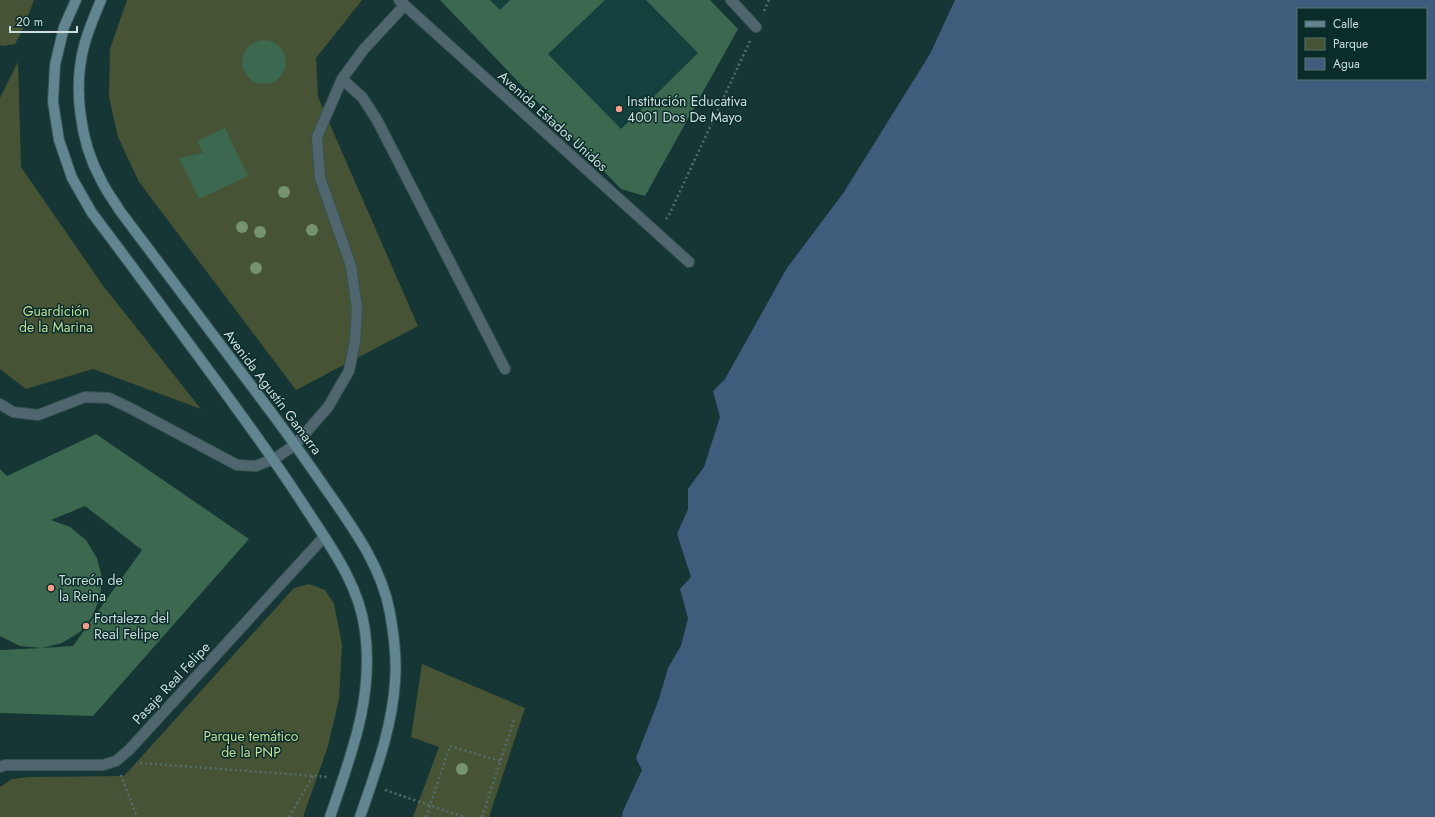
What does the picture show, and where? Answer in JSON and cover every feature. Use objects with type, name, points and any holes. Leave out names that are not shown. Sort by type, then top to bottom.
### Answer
[{"type":"main road","points":[[76,0],[64,27],[55,65],[53,102],[58,140],[72,178],[92,213],[274,459],[343,566],[356,595],[365,629],[368,658],[366,689],[360,723],[330,817]]},
{"type":"main road","name":"Avenida Agustín Gamarra","points":[[101,0],[84,48],[79,82],[81,118],[88,149],[100,180],[120,211],[295,444],[362,543],[380,580],[390,611],[395,646],[395,682],[389,723],[379,764],[360,817]]},
{"type":"street","points":[[731,0],[756,27]]},
{"type":"street","points":[[0,404],[13,412],[38,415],[85,397],[110,398],[237,465],[256,466],[274,459],[295,444],[328,407],[349,371],[355,342],[357,309],[351,266],[320,178],[317,137],[342,79],[364,49],[402,3]]},
{"type":"street","name":"Avenida Estados Unidos","points":[[402,3],[689,262]]},
{"type":"street","points":[[342,79],[362,97],[377,120],[505,369]]},
{"type":"street","name":"Pasaje Real Felipe","points":[[0,767],[5,765],[103,765],[116,761],[129,750],[324,537]]},
{"type":"path","points":[[656,232],[669,215],[769,0]]},
{"type":"path","points":[[482,817],[514,716]]},
{"type":"path","points":[[426,817],[450,746],[500,761]]},
{"type":"path","points":[[137,817],[116,761],[343,778]]},
{"type":"path","points":[[289,817],[313,776]]},
{"type":"path","points":[[371,785],[464,817]]},
{"type":"shaded area","name":"Institución Educativa 4001 Dos De Mayo","points":[[440,0],[710,0],[738,29],[645,196],[621,189]]},
{"type":"green space","points":[[0,0],[34,0],[23,29],[15,44],[0,45]]},
{"type":"green space","points":[[127,0],[362,0],[316,58],[318,97],[418,326],[296,390],[139,182],[118,137],[109,97],[110,49]]},
{"type":"green space","name":"Guardición de la Marina","points":[[18,62],[21,167],[104,287],[201,409],[93,369],[26,389],[0,369],[0,98]]},
{"type":"green space","name":"Parque temático de la PNP","points":[[309,584],[325,590],[334,604],[342,645],[339,699],[328,746],[303,817],[0,817],[0,787],[12,779],[29,777],[124,776],[294,588]]},
{"type":"green space","points":[[422,664],[525,708],[489,817],[413,817],[439,747],[411,737]]},
{"type":"water","points":[[955,0],[1435,0],[1435,817],[622,817],[623,811],[642,770],[636,758],[659,699],[668,668],[681,646],[688,618],[680,589],[691,577],[677,534],[688,509],[688,489],[704,467],[720,417],[713,391],[725,379],[787,268],[844,192],[930,54]]},
{"type":"building","name":"Institución Educativa 4001 Dos De Mayo","points":[[440,0],[490,0],[500,10],[510,0],[605,0],[548,54],[621,129],[698,53],[646,0],[710,0],[738,29],[645,196],[621,189]]},
{"type":"building","points":[[260,40],[268,40],[273,41],[280,46],[285,53],[285,71],[280,78],[273,83],[260,84],[252,81],[245,74],[242,66],[242,58],[245,50],[252,43]]},
{"type":"building","points":[[225,128],[248,176],[199,199],[179,158],[203,153],[197,141]]},
{"type":"building","name":"Fortaleza del Real Felipe","points":[[96,434],[249,539],[93,716],[0,713],[0,650],[42,648],[20,646],[0,636],[0,469],[7,476]],"holes":[[[85,506],[142,550],[73,646],[42,648],[62,643],[80,632],[92,617],[100,598],[102,578],[97,558],[86,540],[70,527],[51,520]]]},
{"type":"place","name":"Institución Educativa 4001 Dos De Mayo","points":[[619,109]]},
{"type":"place","name":"Torreón de la Reina","points":[[51,588]]},
{"type":"place","name":"Fortaleza del Real Felipe","points":[[86,626]]}]
